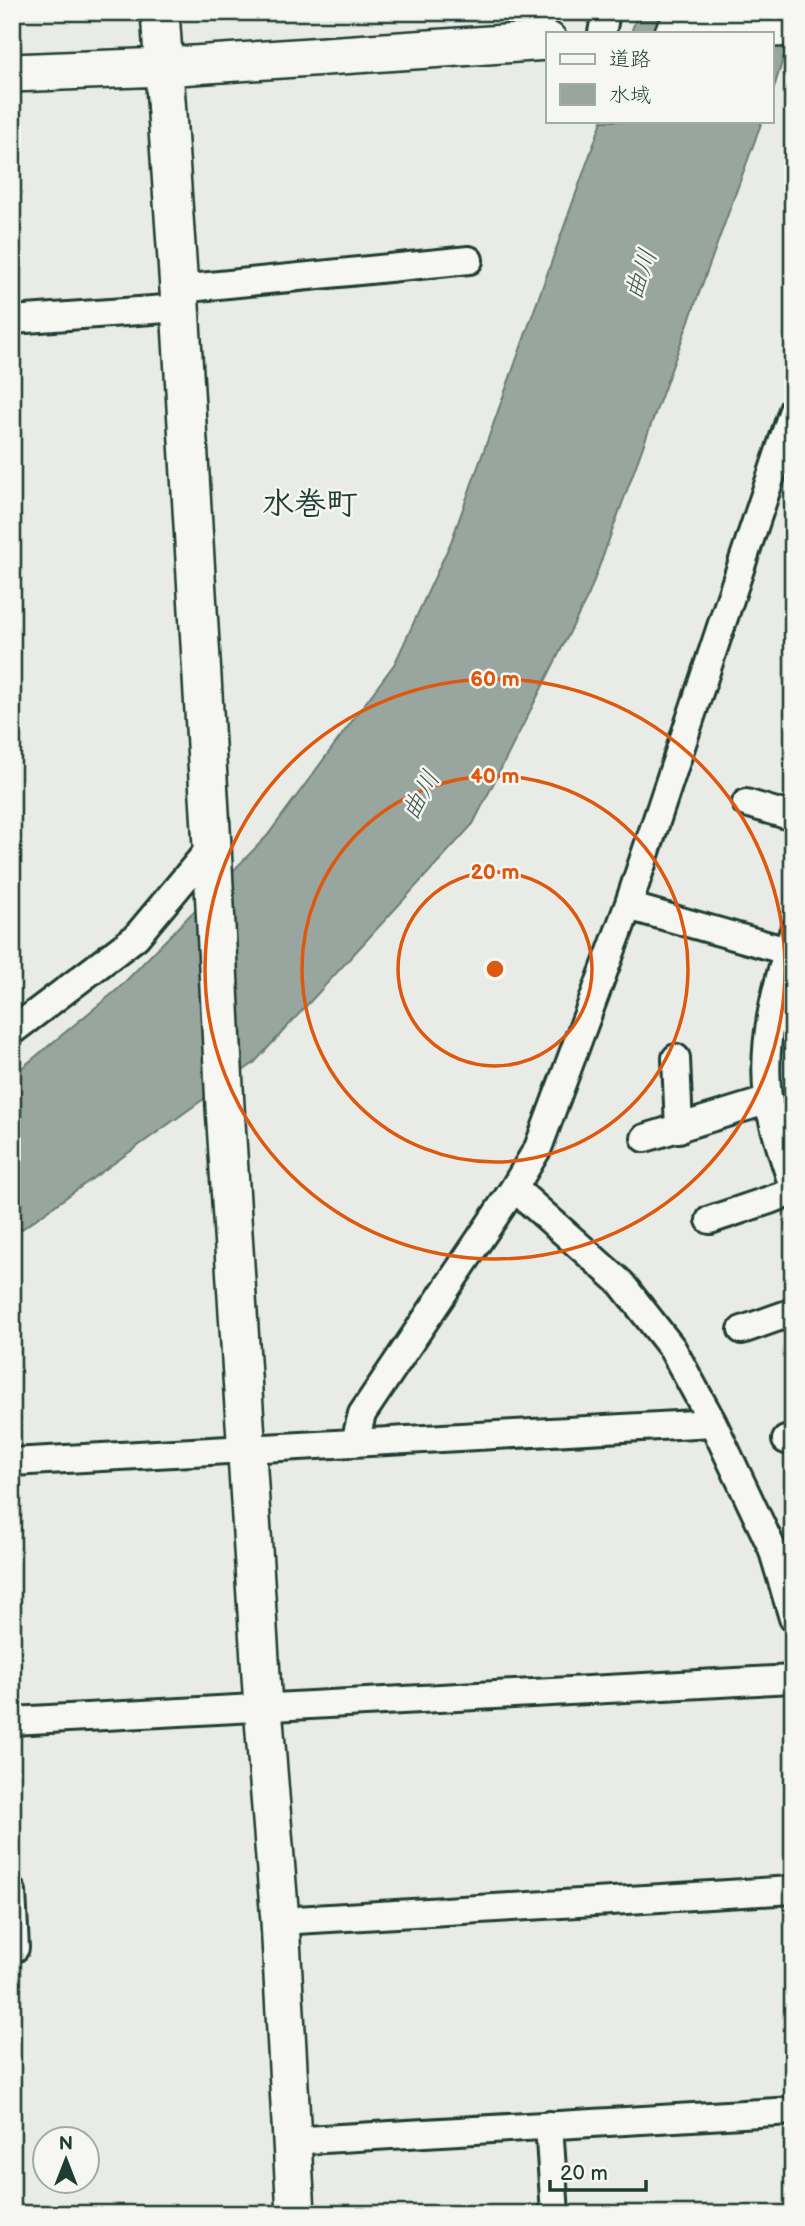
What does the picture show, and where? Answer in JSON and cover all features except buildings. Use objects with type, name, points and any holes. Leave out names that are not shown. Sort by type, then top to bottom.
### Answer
[{"type":"street","points":[[160,12],[180,299],[262,1707],[279,1921],[296,2214]]},
{"type":"street","points":[[602,32],[606,12]]},
{"type":"street","points":[[693,32],[787,27]]},
{"type":"street","points":[[12,73],[546,41]]},
{"type":"street","points":[[12,320],[469,260]]},
{"type":"street","points":[[355,1441],[362,1414],[538,1148],[628,906],[793,410]]},
{"type":"street","points":[[746,803],[793,817]]},
{"type":"street","points":[[12,1031],[136,937],[213,858]]},
{"type":"street","points":[[628,906],[790,942],[772,1004],[767,1068],[768,1100],[793,1190],[710,1220]]},
{"type":"street","points":[[676,1058],[679,1129]]},
{"type":"street","points":[[645,1138],[768,1100]]},
{"type":"street","points":[[514,1188],[621,1283],[671,1348],[713,1423],[772,1548],[793,1618]]},
{"type":"street","points":[[742,1329],[793,1312]]},
{"type":"street","points":[[12,1462],[713,1423]]},
{"type":"street","points":[[12,1721],[793,1679]]},
{"type":"street","points":[[279,1921],[793,1890]]},
{"type":"street","points":[[12,1892],[15,1948],[12,1949]]},
{"type":"street","points":[[290,2141],[793,2111]]},
{"type":"street","points":[[550,2125],[555,2214]]},
{"type":"water","points":[[638,12],[793,12],[793,27],[774,88],[774,32],[631,32]]},
{"type":"water","name":"曲川","points":[[602,122],[762,122],[589,594],[473,824],[254,1063],[12,1236],[12,1076],[118,989],[267,836],[395,663],[451,542]]},
{"type":"district","name":"水巻町","points":[[310,503]]}]
